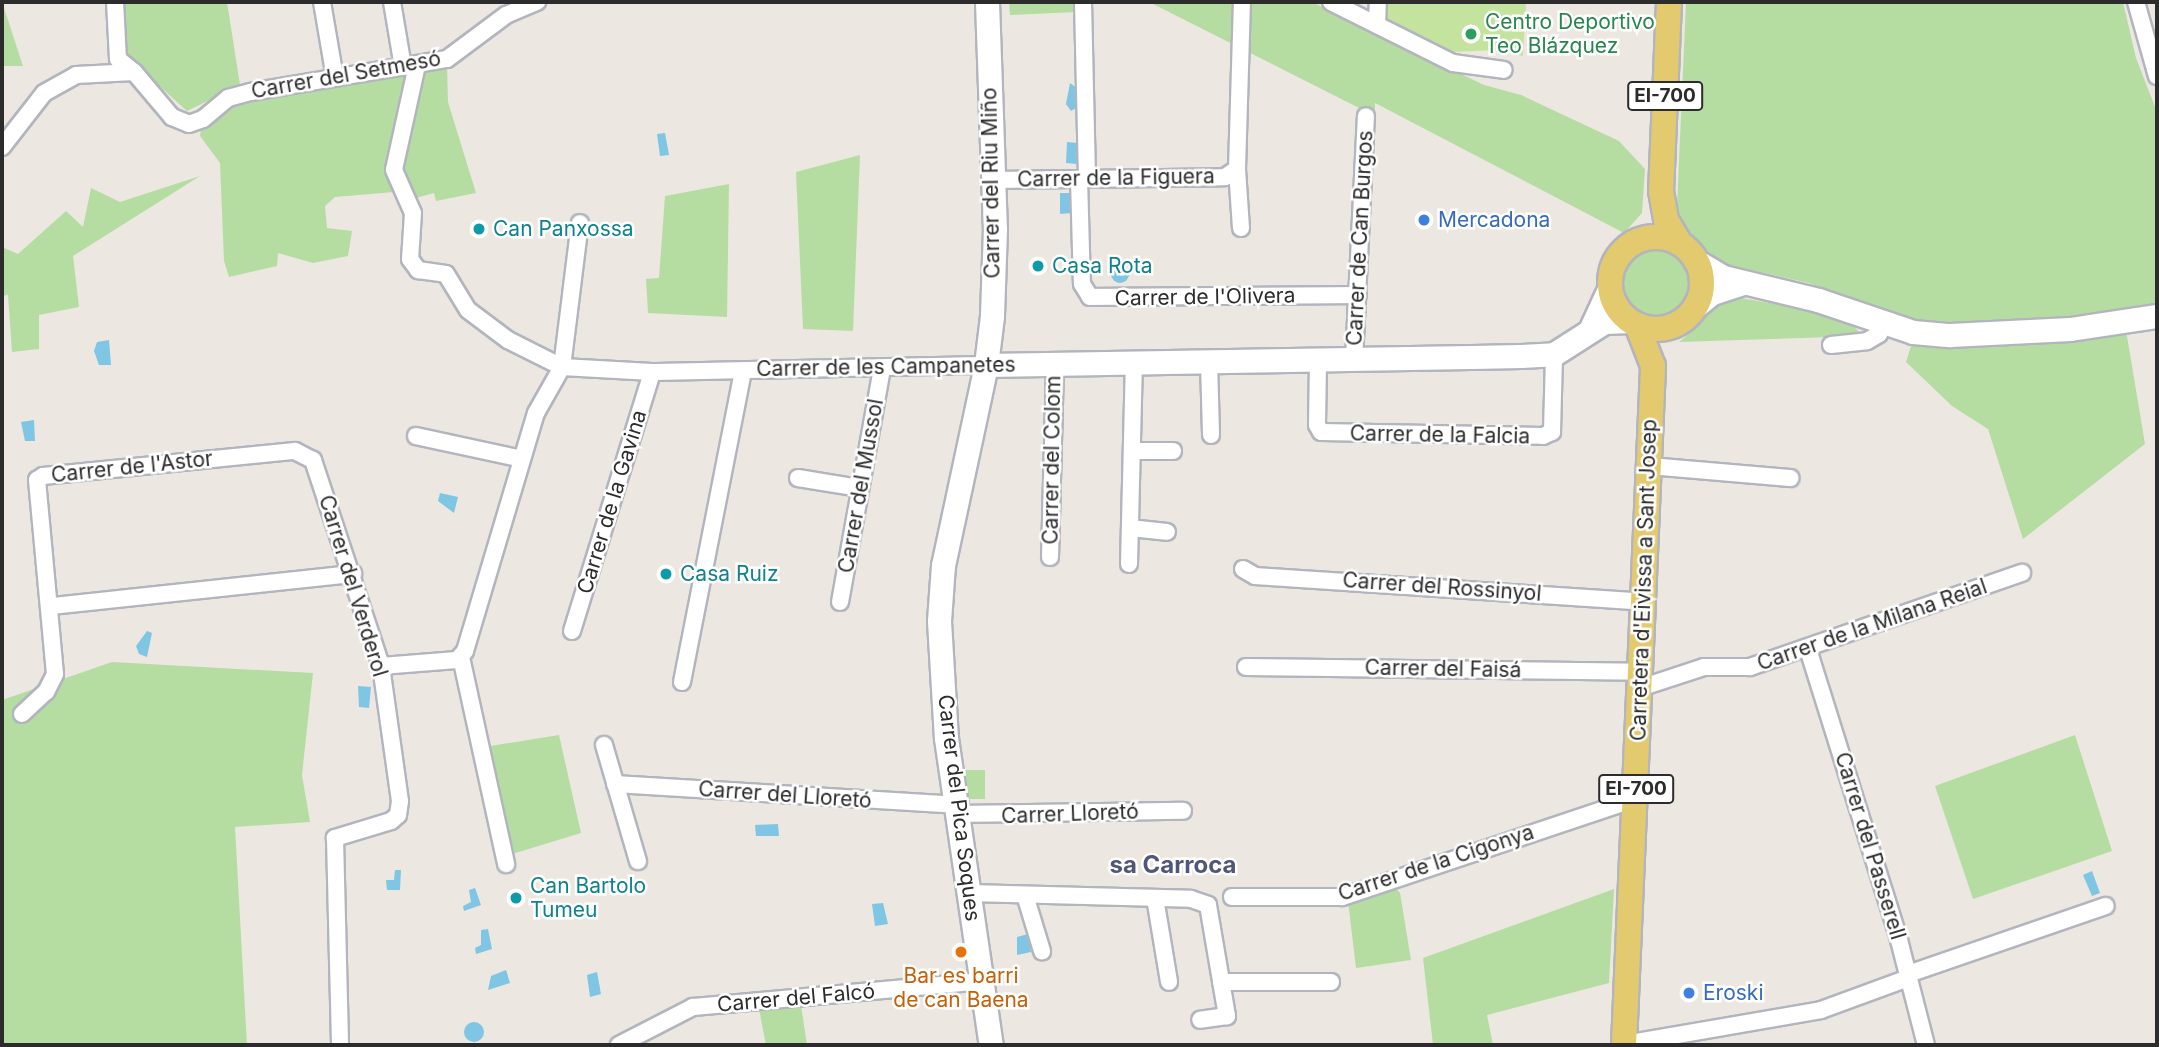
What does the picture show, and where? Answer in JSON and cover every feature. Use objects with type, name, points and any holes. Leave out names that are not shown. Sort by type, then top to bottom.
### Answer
[{"type":"main road","name":"EI-700","points":[[1669,2],[1661,191],[1666,220],[1680,243],[1698,261]]},
{"type":"main road","name":"EI-700","points":[[1633,323],[1618,309],[1610,288],[1618,257],[1636,241],[1651,221],[1661,191]]},
{"type":"main road","points":[[1636,241],[1663,236],[1680,243]]},
{"type":"main road","points":[[1697,305],[1703,280],[1698,261]]},
{"type":"main road","name":"EI-700","points":[[1677,324],[1697,305]]},
{"type":"main road","points":[[1633,323],[1657,329],[1677,324]]},
{"type":"main road","name":"Carretera d'Eivissa a Sant Josep","points":[[1625,1045],[1653,366],[1633,323]]},
{"type":"main road","name":"Carretera d'Eivissa a Sant Josep","points":[[1653,366],[1677,324]]},
{"type":"street","points":[[115,2],[118,59],[134,72]]},
{"type":"street","points":[[322,2],[335,78]]},
{"type":"street","points":[[392,2],[410,66],[394,170],[413,212],[413,266],[446,274],[468,310],[508,340],[562,367]]},
{"type":"street","name":"Carrer del Setmesó","points":[[134,72],[172,117],[189,124],[203,119],[228,98],[447,59],[506,15],[537,2]]},
{"type":"street","name":"Carrer del Riu Miño","points":[[986,365],[993,278],[993,180],[987,2]]},
{"type":"street","points":[[1083,2],[1083,179]]},
{"type":"street","points":[[1241,228],[1237,169],[1242,2]]},
{"type":"street","points":[[1331,2],[1453,63],[1504,70]]},
{"type":"street","points":[[1377,25],[1378,2]]},
{"type":"street","points":[[2136,2],[2157,76]]},
{"type":"street","points":[[2,147],[44,93],[76,75],[134,72]]},
{"type":"street","name":"Carrer de Can Burgos","points":[[1354,360],[1366,116]]},
{"type":"street","name":"Carrer de la Figuera","points":[[993,180],[1225,177],[1237,169]]},
{"type":"street","name":"Carrer de l'Olivera","points":[[1083,179],[1082,284],[1090,297],[1358,295]]},
{"type":"street","points":[[506,864],[461,657],[536,413],[562,367],[580,223]]},
{"type":"street","points":[[1698,261],[1717,275],[1818,300],[1883,324],[1950,335],[2070,328],[2157,316]]},
{"type":"street","points":[[1697,305],[1712,293],[1746,282]]},
{"type":"street","points":[[1591,328],[1610,288]]},
{"type":"street","points":[[1554,354],[1591,328],[1633,323]]},
{"type":"street","points":[[1831,345],[1867,341],[1879,334],[1883,324]]},
{"type":"street","name":"Carrer de les Campanetes","points":[[562,367],[652,372],[743,371],[1554,354]]},
{"type":"street","name":"Carrer de la Falcia","points":[[1318,360],[1317,425],[1321,432],[1543,436],[1552,432],[1554,354]]},
{"type":"street","points":[[1209,362],[1211,435]]},
{"type":"street","points":[[1129,564],[1135,363]]},
{"type":"street","name":"Carrer del Colom","points":[[1050,557],[1055,364]]},
{"type":"street","name":"Carrer del Pica Soques","points":[[986,365],[943,565],[939,621],[956,810],[991,1045]]},
{"type":"street","name":"Carrer del Mussol","points":[[840,602],[882,369]]},
{"type":"street","points":[[682,682],[743,371]]},
{"type":"street","name":"Carrer de la Gavina","points":[[572,631],[652,372]]},
{"type":"street","points":[[416,436],[522,458]]},
{"type":"street","name":"Carrer de l'Astor","points":[[22,714],[46,692],[55,674],[52,606],[47,601],[34,486],[43,475],[295,451],[313,460]]},
{"type":"street","points":[[1132,451],[1173,451]]},
{"type":"street","name":"Carrer del Verderol","points":[[313,460],[381,666],[400,801],[398,815],[391,821],[335,838],[340,1045]]},
{"type":"street","points":[[1649,466],[1790,478]]},
{"type":"street","points":[[798,478],[860,488]]},
{"type":"street","points":[[1130,528],[1167,532]]},
{"type":"street","name":"Carrer del Rossinyol","points":[[1243,569],[1255,576],[1644,602]]},
{"type":"street","name":"Carrer de la Milana Reial","points":[[1640,680],[1704,667],[1750,667],[2022,573]]},
{"type":"street","points":[[52,606],[353,575]]},
{"type":"street","name":"Carrer del Passerell","points":[[1808,649],[1908,976],[1926,1045]]},
{"type":"street","points":[[381,666],[461,657]]},
{"type":"street","name":"Carrer del Faisá","points":[[1246,667],[1640,680]]},
{"type":"street","points":[[604,745],[638,860]]},
{"type":"street","name":"Carrer del Lloretó","points":[[615,785],[956,810]]},
{"type":"street","name":"Carrer de la Cigonya","points":[[1232,897],[1342,897],[1635,799]]},
{"type":"street","name":"Carrer Lloretó","points":[[956,810],[1183,811]]},
{"type":"street","points":[[969,893],[1191,899],[1208,905],[1227,1016],[1200,1020]]},
{"type":"street","points":[[1025,895],[1042,951]]},
{"type":"street","points":[[1155,898],[1169,982]]},
{"type":"street","points":[[1625,1045],[1821,1010],[1908,976],[2106,906]]},
{"type":"street","name":"Carrer del Falcó","points":[[619,1045],[693,1007],[982,981]]},
{"type":"street","points":[[1221,982],[1331,982]]},
{"type":"green space","points":[[2,2],[23,66],[2,66]]},
{"type":"green space","points":[[123,2],[227,2],[240,85],[187,111],[126,56]]},
{"type":"green space","points":[[1009,2],[1077,2],[1077,12],[1010,15]]},
{"type":"green space","points":[[1149,2],[1312,2],[1484,85],[1521,95],[1619,141],[1645,169],[1642,213],[1624,233],[1375,103],[1375,116]]},
{"type":"green space","name":"Centro Deportivo Teo Blázquez","points":[[1386,2],[1526,2],[1523,56],[1497,50],[1451,52],[1386,19]]},
{"type":"green space","points":[[1686,2],[2123,2],[2136,58],[2157,112],[2157,308],[2072,319],[1971,324],[1920,322],[1809,283],[1716,262],[1683,224],[1677,206]]},
{"type":"green space","points":[[447,64],[448,102],[476,193],[436,201],[434,193],[412,199],[399,161],[415,87],[425,68]]},
{"type":"green space","points":[[408,71],[389,178],[394,192],[335,197],[325,206],[327,228],[352,231],[348,256],[313,263],[278,253],[277,266],[229,277],[224,261],[220,163],[200,136],[201,128],[231,103]]},
{"type":"green space","points":[[860,155],[853,331],[803,329],[796,172]]},
{"type":"green space","points":[[200,176],[73,256],[79,307],[39,315],[39,349],[12,352],[8,295],[2,296],[2,247],[18,254],[66,211],[83,227],[91,188],[120,202]]},
{"type":"green space","points":[[729,184],[727,317],[648,313],[646,279],[659,278],[665,196]]},
{"type":"green space","points":[[1657,246],[1671,249],[1684,257],[1692,270],[1695,284],[1692,298],[1684,311],[1671,319],[1657,322],[1643,319],[1630,311],[1622,298],[1619,284],[1622,270],[1630,257],[1643,249]]},
{"type":"green space","points":[[1729,296],[1805,309],[1853,326],[1864,336],[1679,342],[1702,323],[1714,304]]},
{"type":"green space","points":[[2126,330],[2145,444],[2023,539],[1988,429],[1952,406],[1906,362],[1911,346]]},
{"type":"green space","points":[[112,662],[313,673],[302,775],[310,822],[235,827],[247,1045],[2,1045],[2,700]]},
{"type":"green space","points":[[559,735],[581,833],[509,855],[484,747]]},
{"type":"green space","points":[[2075,735],[2112,851],[1973,899],[1935,786]]},
{"type":"green space","points":[[965,770],[985,770],[985,799],[965,799]]},
{"type":"green space","points":[[1393,885],[1400,893],[1411,960],[1356,968],[1348,901]]},
{"type":"green space","points":[[1614,889],[1609,983],[1487,1015],[1493,1045],[1433,1045],[1423,958]]},
{"type":"green space","points":[[801,1005],[807,1045],[766,1045],[759,1009]]},
{"type":"water","points":[[1070,83],[1078,89],[1078,107],[1071,111],[1066,104]]},
{"type":"water","points":[[665,133],[669,155],[660,156],[657,134]]},
{"type":"water","points":[[1067,142],[1077,143],[1077,164],[1066,163]]},
{"type":"water","points":[[1060,193],[1070,193],[1071,213],[1060,214]]},
{"type":"water","points":[[1116,265],[1124,265],[1129,274],[1127,281],[1116,283],[1111,278],[1111,270]]},
{"type":"water","points":[[109,340],[111,365],[99,365],[94,351],[97,342]]},
{"type":"water","points":[[34,420],[35,441],[25,441],[21,422]]},
{"type":"water","points":[[440,493],[458,497],[454,513],[438,501]]},
{"type":"water","points":[[147,631],[152,633],[147,657],[139,654],[136,646]]},
{"type":"water","points":[[358,686],[371,687],[369,708],[359,707]]},
{"type":"water","points":[[778,824],[779,836],[756,836],[755,825]]},
{"type":"water","points":[[395,870],[401,870],[400,890],[387,890],[386,880],[394,880]]},
{"type":"water","points":[[2092,871],[2100,893],[2092,896],[2083,875]]},
{"type":"water","points":[[475,888],[481,905],[464,911],[463,906],[471,902],[469,890]]},
{"type":"water","points":[[883,903],[888,924],[875,926],[872,904]]},
{"type":"water","points":[[488,929],[492,949],[476,954],[475,948],[481,945],[481,930]]},
{"type":"water","points":[[1028,934],[1031,952],[1017,955],[1017,937]]},
{"type":"water","points":[[506,970],[510,983],[488,990],[491,976]]},
{"type":"water","points":[[597,972],[601,994],[590,997],[587,975]]},
{"type":"water","points":[[474,1022],[481,1025],[484,1032],[481,1039],[474,1042],[467,1039],[464,1032],[467,1025]]},
{"type":"place","name":"Centro Deportivo Teo Blázquez","points":[[1471,34]]},
{"type":"place","name":"Mercadona","points":[[1424,220]]},
{"type":"place","name":"Can Panxossa","points":[[479,229]]},
{"type":"place","name":"Casa Rota","points":[[1038,266]]},
{"type":"place","name":"Casa Ruiz","points":[[666,574]]},
{"type":"place","name":"Can Bartolo Tumeu","points":[[516,898]]},
{"type":"place","name":"Bar es barri de can Baena","points":[[961,952]]},
{"type":"place","name":"Eroski","points":[[1689,993]]},
{"type":"district","name":"sa Carroca","points":[[1173,865]]}]
